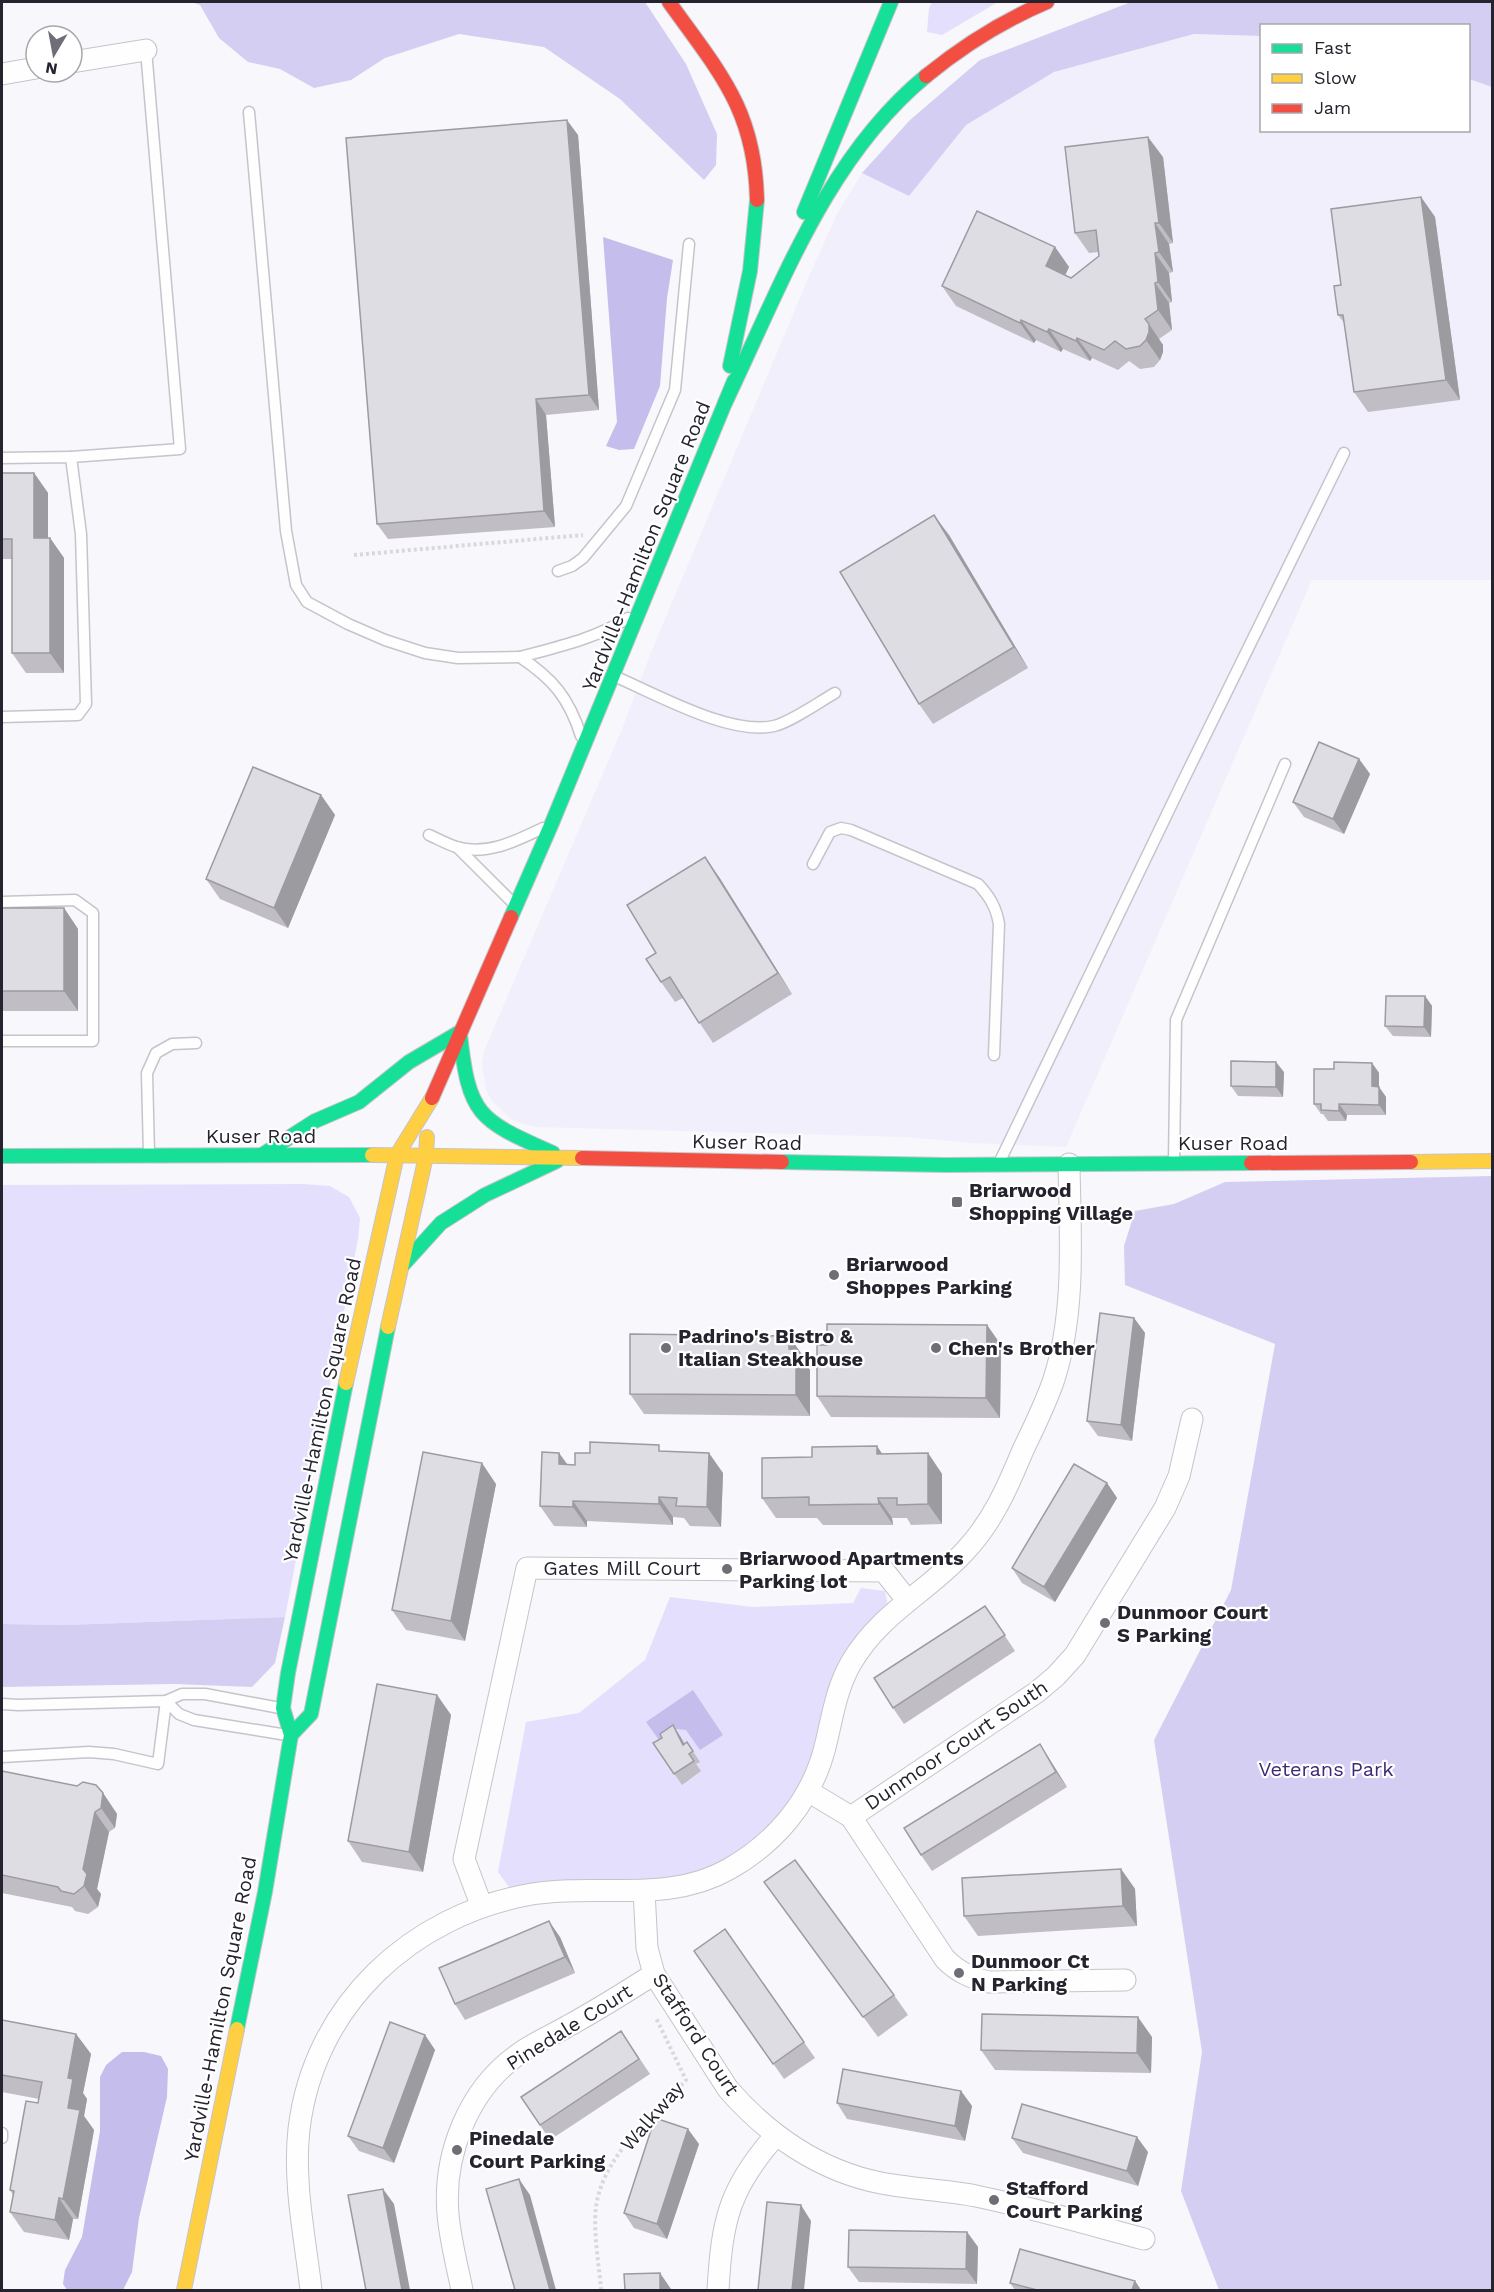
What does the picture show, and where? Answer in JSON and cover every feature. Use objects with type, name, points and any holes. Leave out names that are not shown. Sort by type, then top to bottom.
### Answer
[{"type":"main road","points":[[669,2],[730,90],[752,143],[758,178],[758,211],[723,409]]},
{"type":"main road","name":"Yardville-Hamilton Square Road","points":[[297,1711],[288,1673],[313,1541],[397,1155],[430,1102],[552,823],[891,2]]},
{"type":"main road","points":[[723,409],[818,208],[853,154],[884,116],[911,89],[956,52],[997,26],[1047,2]]},
{"type":"main road","points":[[261,1155],[315,1121],[359,1102],[409,1062],[460,1032],[464,1071],[478,1111],[507,1132],[563,1158]]},
{"type":"main road","name":"Yardville-Hamilton Square Road","points":[[184,2290],[262,1904],[291,1735],[426,1156],[430,1102]]},
{"type":"main road","name":"Kuser Road","points":[[2,1156],[397,1155],[999,1164],[1492,1161]]},
{"type":"main road","points":[[400,1268],[441,1222],[485,1195],[563,1158]]},
{"type":"main road","points":[[291,1735],[297,1711]]},
{"type":"street","points":[[84,60],[146,50]]},
{"type":"street","points":[[2,74],[24,70]]},
{"type":"street","points":[[311,2290],[297,2165],[299,2128],[304,2100],[318,2056],[336,2023],[357,1992],[383,1965],[412,1941],[439,1925],[482,1906],[533,1894],[584,1890],[644,1892],[668,1890],[697,1883],[751,1856],[793,1814],[808,1791],[823,1754],[837,1695],[848,1668],[862,1645],[881,1622],[965,1552],[985,1527],[1004,1496],[1054,1381],[1067,1312],[1069,1164]]},
{"type":"street","name":"Dunmoor Court South","points":[[851,1817],[1037,1692],[1075,1655],[1165,1508],[1179,1476],[1192,1419]]},
{"type":"street","name":"Gates Mill Court","points":[[482,1906],[464,1859],[527,1568],[884,1571],[907,1600]]},
{"type":"street","points":[[808,1791],[851,1817],[945,1959],[955,1970],[972,1979],[989,1982],[1125,1980]]},
{"type":"street","name":"Stafford Court","points":[[644,1892],[647,1948],[654,1974],[728,2089],[776,2135],[807,2156],[828,2166],[880,2183],[972,2195],[1026,2206],[1144,2239]]},
{"type":"street","name":"Pinedale Court","points":[[462,2290],[448,2215],[447,2183],[453,2153],[463,2123],[476,2099],[493,2077],[516,2056],[615,2000],[654,1974]]},
{"type":"street","points":[[718,2290],[725,2227],[732,2200],[743,2176],[776,2135]]},
{"type":"lane","points":[[2,458],[71,457],[180,449],[146,50]]},
{"type":"lane","points":[[249,112],[286,531],[296,585],[307,602],[348,624],[385,640],[425,652],[458,658],[520,657],[574,642],[611,628],[640,610]]},
{"type":"lane","points":[[558,571],[572,566],[583,558],[626,506],[675,390],[689,244]]},
{"type":"lane","points":[[999,1164],[1344,453]]},
{"type":"lane","points":[[2,717],[78,715],[86,704],[81,534],[71,457]]},
{"type":"lane","points":[[520,657],[542,671],[556,687],[573,711],[584,746]]},
{"type":"lane","points":[[614,676],[711,718],[743,727],[761,728],[777,725],[835,693]]},
{"type":"lane","points":[[1174,1163],[1176,1020],[1285,764]]},
{"type":"lane","points":[[429,836],[457,847],[490,849],[514,843],[552,823]]},
{"type":"lane","points":[[813,864],[830,832],[841,828],[851,830],[978,884],[996,909],[999,924],[994,1055]]},
{"type":"lane","points":[[457,847],[515,905]]},
{"type":"lane","points":[[2,902],[75,900],[93,913],[93,1041],[2,1041]]},
{"type":"lane","points":[[149,1156],[147,1073],[156,1053],[172,1044],[196,1043]]},
{"type":"lane","points":[[2,1704],[166,1701],[183,1694],[205,1694],[297,1711]]},
{"type":"lane","points":[[166,1701],[179,1714],[194,1720],[291,1735]]},
{"type":"lane","points":[[2,1757],[89,1752],[114,1754],[158,1764],[166,1701]]},
{"type":"lane","points":[[2,2133],[2,2138]]},
{"type":"path","points":[[354,555],[584,534],[597,541]]},
{"type":"path","name":"Walkway","points":[[601,2290],[596,2221],[600,2192],[617,2157],[686,2080],[655,2016]]},
{"type":"shaded area","points":[[932,2],[998,2],[942,35],[927,32],[929,8]]},
{"type":"shaded area","points":[[1194,34],[1260,36],[1260,132],[1470,132],[1470,79],[1492,87],[1492,580],[1312,580],[1066,1147],[972,1143],[905,1137],[538,1127],[511,1119],[491,1100],[486,1089],[482,1064],[484,1051],[622,729],[652,650],[836,216],[862,173],[909,195],[966,125],[1054,72]]},
{"type":"shaded area","points":[[603,237],[673,260],[667,298],[660,386],[634,449],[619,450],[606,446],[617,422]]},
{"type":"shaded area","points":[[303,1184],[330,1186],[349,1197],[360,1218],[358,1239],[285,1617],[66,1625],[2,1624],[2,1185]]},
{"type":"shaded area","points":[[861,1588],[885,1591],[888,1606],[807,1781],[767,1837],[693,1878],[511,1890],[498,1872],[526,1722],[579,1713],[645,1660],[670,1597],[753,1607],[853,1603]]},
{"type":"shaded area","points":[[693,1690],[723,1735],[700,1750],[686,1730],[676,1729],[659,1740],[646,1722]]},
{"type":"shaded area","points":[[122,2052],[144,2052],[161,2056],[168,2069],[167,2097],[139,2218],[132,2272],[123,2290],[67,2290],[63,2284],[65,2270],[82,2237],[100,2131],[100,2077],[106,2065]]},
{"type":"green space","points":[[191,2],[645,2],[686,64],[717,134],[716,165],[704,180],[620,99],[544,47],[459,34],[385,58],[351,80],[314,88],[280,69],[248,62],[219,38],[200,5]]},
{"type":"green space","points":[[1131,2],[1492,2],[1492,87],[1470,79],[1470,24],[1260,24],[1260,36],[1194,34],[1054,72],[966,125],[909,196],[862,173],[910,120],[980,60]]},
{"type":"green space","name":"Veterans Park","points":[[1492,1176],[1492,2290],[1219,2290],[1181,2191],[1202,2052],[1154,1740],[1231,1590],[1275,1344],[1125,1285],[1124,1246],[1135,1211],[1174,1204],[1225,1182]]},
{"type":"green space","points":[[285,1617],[275,1663],[252,1687],[174,1684],[2,1687],[2,1624],[66,1625]]},
{"type":"building","points":[[567,120],[589,395],[536,399],[544,511],[377,524],[346,138]]},
{"type":"building","points":[[1148,137],[1159,223],[1155,223],[1159,252],[1155,253],[1158,310],[1145,319],[1149,324],[1149,332],[1146,340],[1140,346],[1126,349],[1115,341],[1104,350],[1049,329],[1047,332],[1021,320],[1020,323],[942,286],[977,211],[1055,247],[1046,266],[1071,278],[1099,256],[1096,230],[1075,233],[1065,147]]},
{"type":"building","points":[[1421,197],[1446,380],[1354,392],[1343,315],[1338,315],[1334,286],[1341,285],[1331,209]]},
{"type":"building","points":[[2,473],[34,473],[34,538],[50,538],[50,653],[12,653],[12,539],[2,539]]},
{"type":"building","points":[[934,515],[1014,647],[919,704],[840,572]]},
{"type":"building","points":[[1319,742],[1359,759],[1333,819],[1293,802]]},
{"type":"building","points":[[253,767],[321,795],[274,908],[206,879]]},
{"type":"building","points":[[705,857],[778,973],[699,1023],[670,977],[661,982],[646,959],[656,953],[627,905]]},
{"type":"building","points":[[2,908],[64,908],[64,991],[2,991]]},
{"type":"building","points":[[1386,996],[1425,996],[1424,1027],[1385,1026]]},
{"type":"building","points":[[1231,1061],[1276,1062],[1276,1087],[1231,1086]]},
{"type":"building","points":[[1334,1062],[1372,1063],[1372,1086],[1379,1087],[1379,1105],[1339,1104],[1339,1111],[1321,1110],[1321,1104],[1314,1104],[1314,1069],[1334,1069]]},
{"type":"building","points":[[1100,1313],[1134,1318],[1121,1425],[1087,1421]]},
{"type":"building","points":[[827,1324],[987,1325],[986,1398],[817,1396],[817,1345],[827,1345]]},
{"type":"building","points":[[630,1334],[789,1336],[789,1349],[796,1350],[796,1395],[630,1394]]},
{"type":"building","points":[[590,1442],[659,1445],[659,1451],[709,1453],[707,1507],[676,1506],[677,1498],[659,1497],[659,1504],[573,1501],[573,1507],[540,1506],[542,1452],[559,1453],[559,1464],[575,1465],[575,1453],[590,1453]]},
{"type":"building","points":[[877,1446],[877,1454],[928,1453],[928,1504],[897,1505],[897,1498],[878,1498],[879,1504],[809,1505],[809,1497],[762,1498],[762,1458],[812,1457],[812,1447]]},
{"type":"building","points":[[423,1452],[482,1463],[451,1621],[392,1610]]},
{"type":"building","points":[[1074,1464],[1107,1483],[1044,1587],[1012,1568]]},
{"type":"building","points":[[985,1606],[1005,1635],[893,1708],[874,1678]]},
{"type":"building","points":[[377,1684],[437,1695],[409,1852],[348,1841]]},
{"type":"building","points":[[673,1725],[683,1745],[687,1742],[693,1751],[689,1754],[694,1761],[674,1774],[653,1743],[662,1738],[660,1734]]},
{"type":"building","points":[[1040,1744],[1056,1772],[921,1855],[904,1828]]},
{"type":"building","points":[[2,1771],[77,1786],[83,1782],[96,1785],[103,1793],[101,1808],[95,1812],[83,1869],[87,1874],[84,1886],[74,1894],[61,1891],[58,1887],[2,1875]]},
{"type":"building","points":[[795,1860],[894,1995],[863,2017],[764,1882]]},
{"type":"building","points":[[1121,1869],[1123,1906],[964,1916],[962,1878]]},
{"type":"building","points":[[549,1921],[565,1957],[455,2004],[439,1968]]},
{"type":"building","points":[[725,1929],[804,2042],[773,2064],[694,1951]]},
{"type":"building","points":[[982,2014],[1138,2017],[1137,2053],[981,2050]]},
{"type":"building","points":[[2,2020],[76,2034],[68,2078],[73,2079],[68,2108],[80,2110],[63,2199],[59,2198],[55,2220],[10,2212],[14,2191],[10,2190],[26,2101],[38,2103],[42,2082],[2,2075]]},
{"type":"building","points":[[390,2022],[425,2035],[383,2148],[348,2136]]},
{"type":"building","points":[[621,2031],[639,2059],[540,2125],[521,2097]]},
{"type":"building","points":[[843,2069],[961,2091],[955,2126],[837,2103]]},
{"type":"building","points":[[1022,2104],[1137,2137],[1127,2171],[1012,2138]]},
{"type":"building","points":[[655,2118],[688,2129],[657,2224],[624,2213]]},
{"type":"building","points":[[519,2179],[550,2290],[515,2290],[486,2189]]},
{"type":"building","points":[[383,2189],[402,2290],[366,2290],[348,2195]]},
{"type":"building","points":[[767,2202],[801,2205],[792,2290],[758,2290]]},
{"type":"building","points":[[849,2230],[967,2232],[966,2269],[848,2267]]},
{"type":"building","points":[[1020,2249],[1135,2281],[1132,2290],[1037,2290],[1010,2283]]},
{"type":"building","points":[[660,2273],[660,2290],[625,2290],[624,2274]]},
{"type":"traffic: fast","points":[[804,212],[891,2]]},
{"type":"traffic: fast","points":[[725,403],[786,271],[833,185],[860,146],[891,109],[926,76]]},
{"type":"traffic: fast","points":[[730,366],[750,271],[757,200]]},
{"type":"traffic: fast","points":[[511,917],[734,381]]},
{"type":"traffic: fast","points":[[262,1155],[315,1121],[359,1102],[409,1062],[460,1032]]},
{"type":"traffic: fast","points":[[460,1034],[468,1083],[482,1112],[493,1123],[553,1153]]},
{"type":"traffic: fast","points":[[2,1156],[372,1155]]},
{"type":"traffic: fast","points":[[402,1266],[441,1223],[485,1195],[557,1161]]},
{"type":"traffic: fast","points":[[782,1162],[945,1165],[1251,1163]]},
{"type":"traffic: fast","points":[[291,1735],[311,1714],[388,1327]]},
{"type":"traffic: fast","points":[[237,2029],[265,1892],[291,1735],[283,1708],[288,1673],[346,1383]]},
{"type":"traffic: slow","points":[[346,1383],[397,1155],[432,1098]]},
{"type":"traffic: slow","points":[[388,1327],[426,1156],[427,1137]]},
{"type":"traffic: slow","points":[[372,1155],[582,1158]]},
{"type":"traffic: slow","points":[[1411,1162],[1492,1161]]},
{"type":"traffic: slow","points":[[184,2290],[237,2029]]},
{"type":"traffic: jam","points":[[669,2],[704,50],[731,93],[749,141],[755,168],[757,200]]},
{"type":"traffic: jam","points":[[926,76],[984,34],[1047,2]]},
{"type":"traffic: jam","points":[[432,1098],[511,917]]},
{"type":"traffic: jam","points":[[582,1158],[782,1162]]},
{"type":"traffic: jam","points":[[1251,1163],[1411,1162]]},
{"type":"place","name":"Briarwood Shopping Village","points":[[957,1202]]},
{"type":"place","name":"Briarwood Shoppes Parking","points":[[834,1275]]},
{"type":"place","name":"Padrino's Bistro & Italian Steakhouse","points":[[666,1348]]},
{"type":"place","name":"Chen's Brother","points":[[936,1348]]},
{"type":"place","name":"Briarwood Apartments Parking lot","points":[[727,1569]]},
{"type":"place","name":"Dunmoor Court S Parking","points":[[1105,1623]]},
{"type":"place","name":"Dunmoor Ct N Parking","points":[[959,1973]]},
{"type":"place","name":"Pinedale Court Parking","points":[[457,2150]]},
{"type":"place","name":"Stafford Court Parking","points":[[994,2200]]}]
